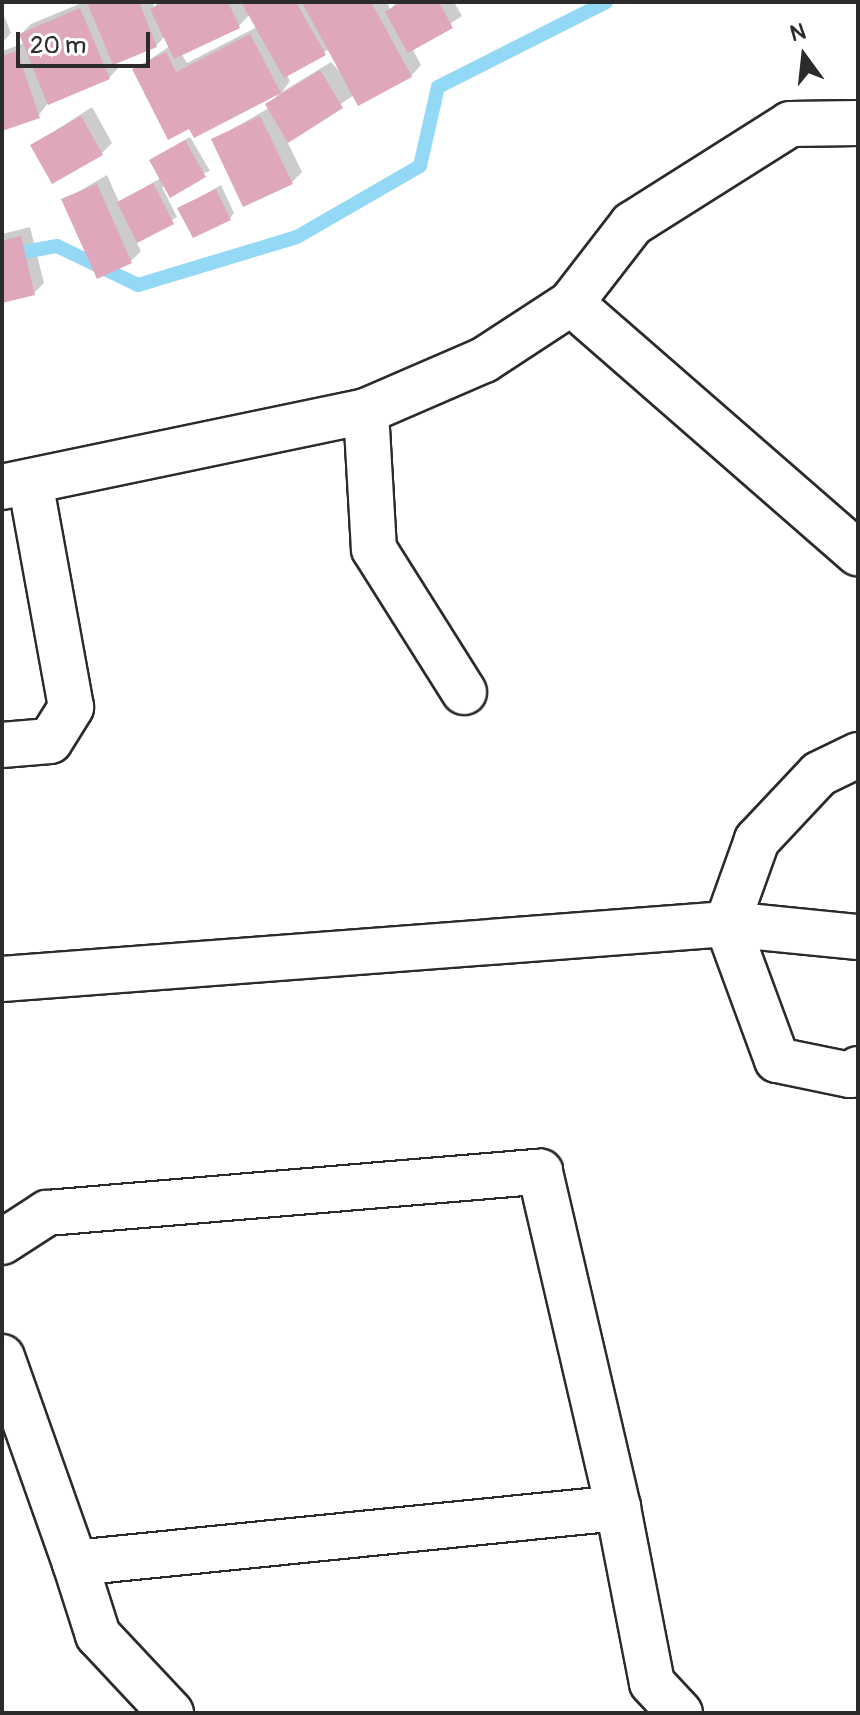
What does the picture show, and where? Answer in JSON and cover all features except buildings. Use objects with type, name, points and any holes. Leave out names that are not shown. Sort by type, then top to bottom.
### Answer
[{"type":"street","points":[[2,745],[50,741],[71,707],[16,485],[366,411],[484,360],[571,303],[632,224],[776,132],[790,124],[858,123]]},
{"type":"street","points":[[571,303],[858,553]]},
{"type":"street","points":[[366,411],[374,549],[464,692]]},
{"type":"street","points":[[855,1083],[777,1060],[727,924],[757,840],[819,774],[858,755]]},
{"type":"street","points":[[2,979],[727,924],[858,937]]},
{"type":"street","points":[[2,1242],[47,1213],[540,1172],[618,1508],[652,1683],[680,1713]]},
{"type":"street","points":[[2,1357],[98,1635],[171,1713]]},
{"type":"street","points":[[75,1563],[618,1508]]},
{"type":"waterway","points":[[2,256],[57,246],[138,285],[297,237],[420,166],[438,87],[606,2]]}]
